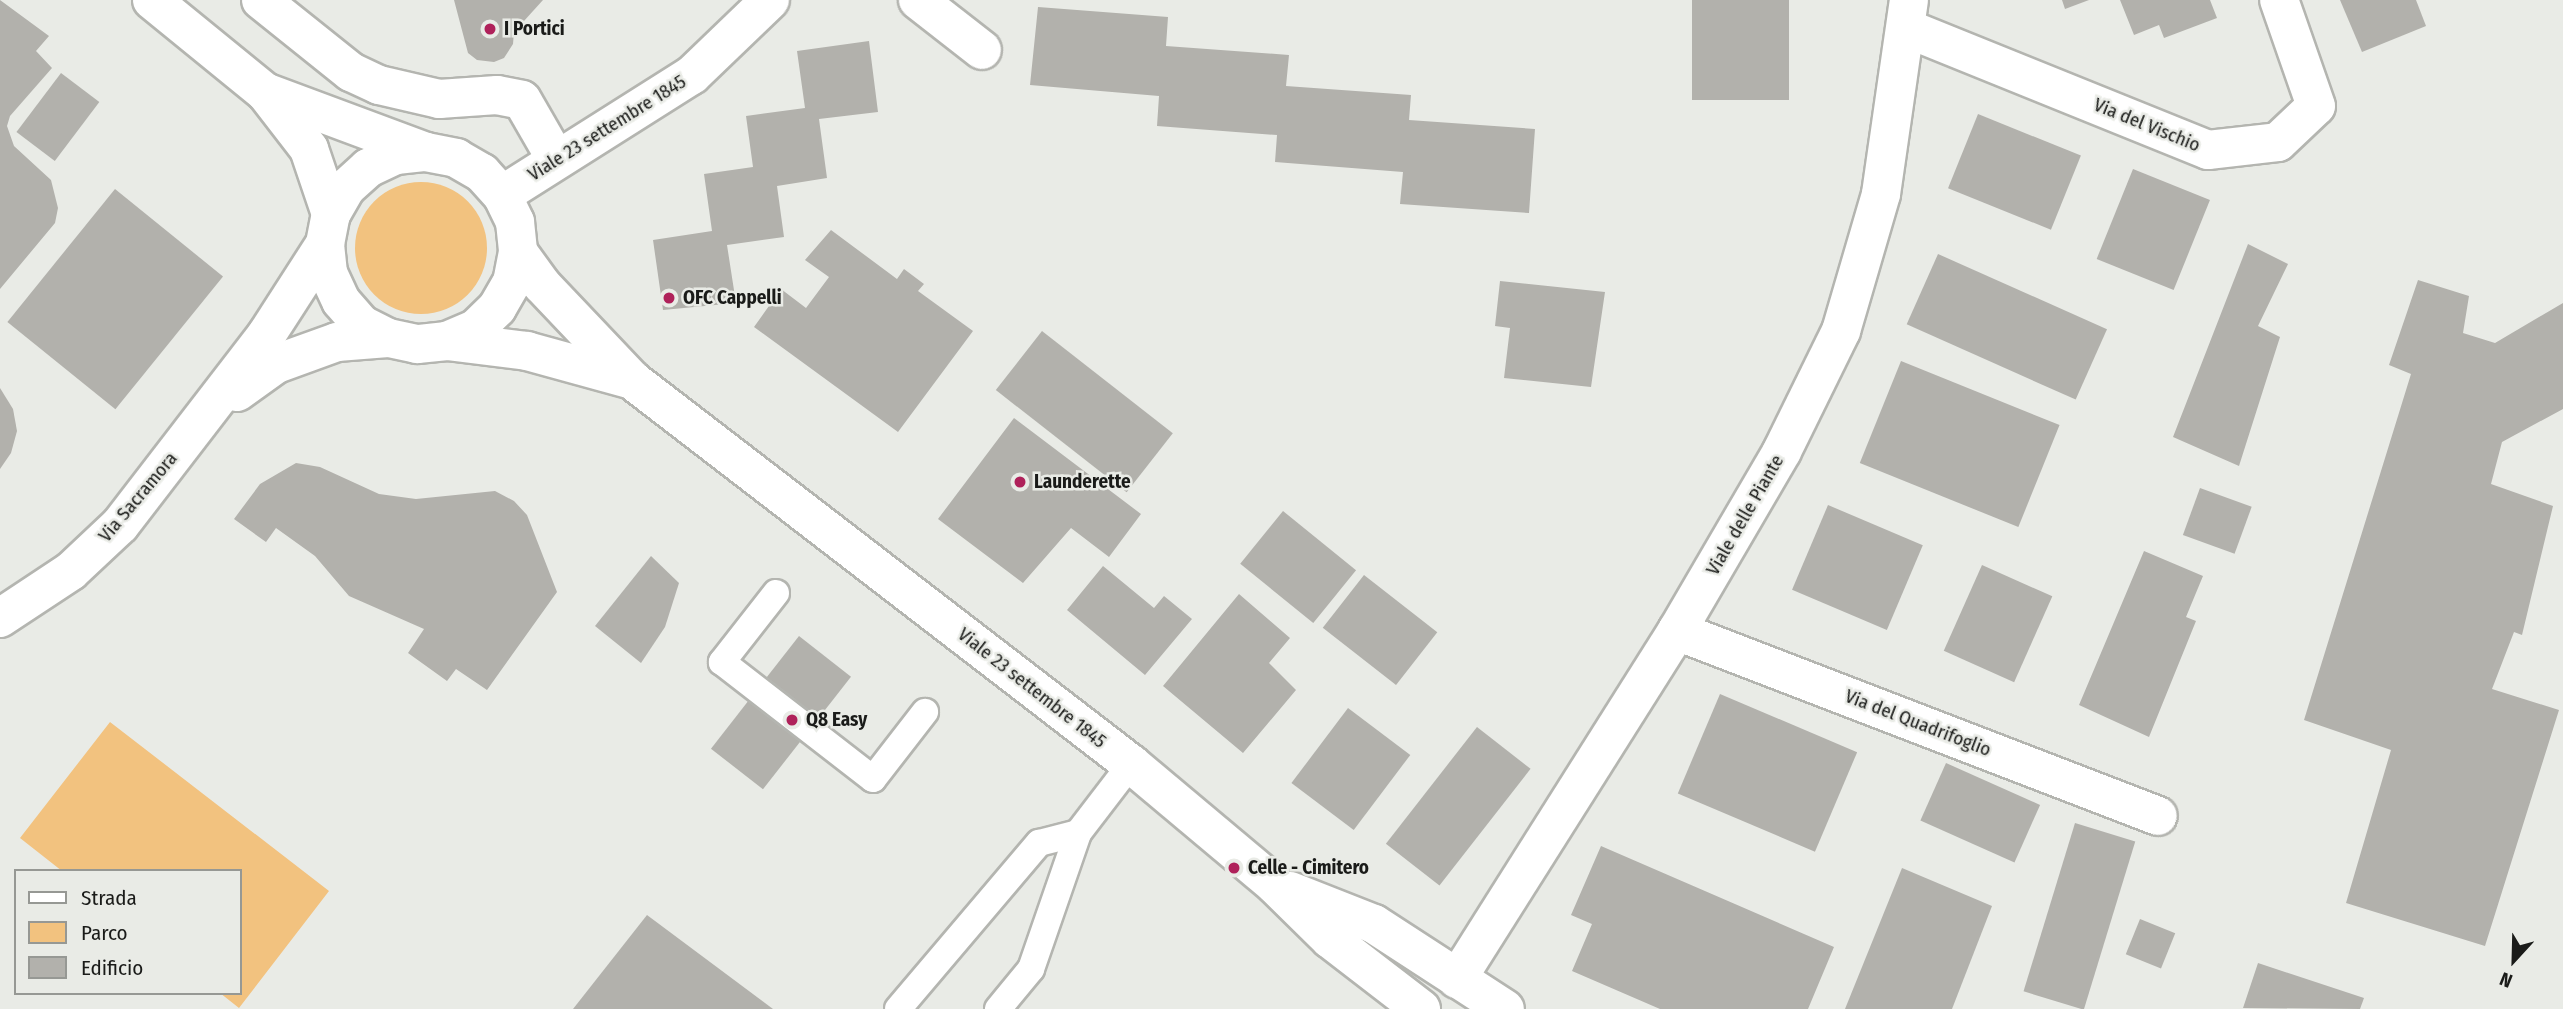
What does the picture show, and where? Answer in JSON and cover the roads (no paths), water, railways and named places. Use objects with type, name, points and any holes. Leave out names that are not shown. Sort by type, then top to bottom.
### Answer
[{"type":"street","name":"Viale 23 settembre 1845","points":[[152,0],[265,92],[309,149],[328,229],[328,273],[341,301],[361,324],[388,338],[417,344],[447,341],[527,351],[632,380]]},
{"type":"street","points":[[261,0],[351,72],[379,85],[439,99],[496,94],[522,100],[556,159]]},
{"type":"street","name":"Viale 23 settembre 1845","points":[[502,195],[692,75],[769,0]]},
{"type":"street","points":[[918,0],[982,50]]},
{"type":"street","name":"Via del Vischio","points":[[1907,14],[2208,150],[2278,142],[2316,106],[2279,0]]},
{"type":"street","name":"Viale delle Piante","points":[[1457,979],[1677,631],[1782,452],[1841,331],[1881,194],[1907,14]]},
{"type":"street","name":"Viale 23 settembre 1845","points":[[265,92],[426,152],[456,158],[482,173],[502,195],[515,222],[518,252],[512,282],[497,308],[475,329],[447,341]]},
{"type":"street","name":"Viale 23 settembre 1845","points":[[328,229],[346,188],[368,168],[396,155],[426,152]]},
{"type":"street","name":"Via Sacramora","points":[[0,618],[71,571],[120,525],[267,334],[328,229]]},
{"type":"street","name":"Viale 23 settembre 1845","points":[[518,252],[542,285],[632,380],[1131,764],[1275,885],[1329,939],[1421,1009]]},
{"type":"street","name":"Via Sacramora","points":[[202,419],[276,363],[337,342],[388,338]]},
{"type":"street","name":"Via del Quadrifoglio","points":[[1677,631],[2158,816]]},
{"type":"street","points":[[1275,885],[1374,924],[1504,1009]]},
{"type":"lane","points":[[776,593],[722,662],[873,779],[925,712]]},
{"type":"lane","points":[[998,1009],[1031,969],[1078,832],[1131,764]]},
{"type":"lane","points":[[898,1009],[1039,843],[1078,832]]},
{"type":"place","name":"I Portici","points":[[490,29]]},
{"type":"place","name":"OFC Cappelli","points":[[669,298]]},
{"type":"place","name":"Launderette","points":[[1020,482]]},
{"type":"place","name":"Q8 Easy","points":[[792,720]]},
{"type":"place","name":"Celle - Cimitero","points":[[1234,868]]}]
